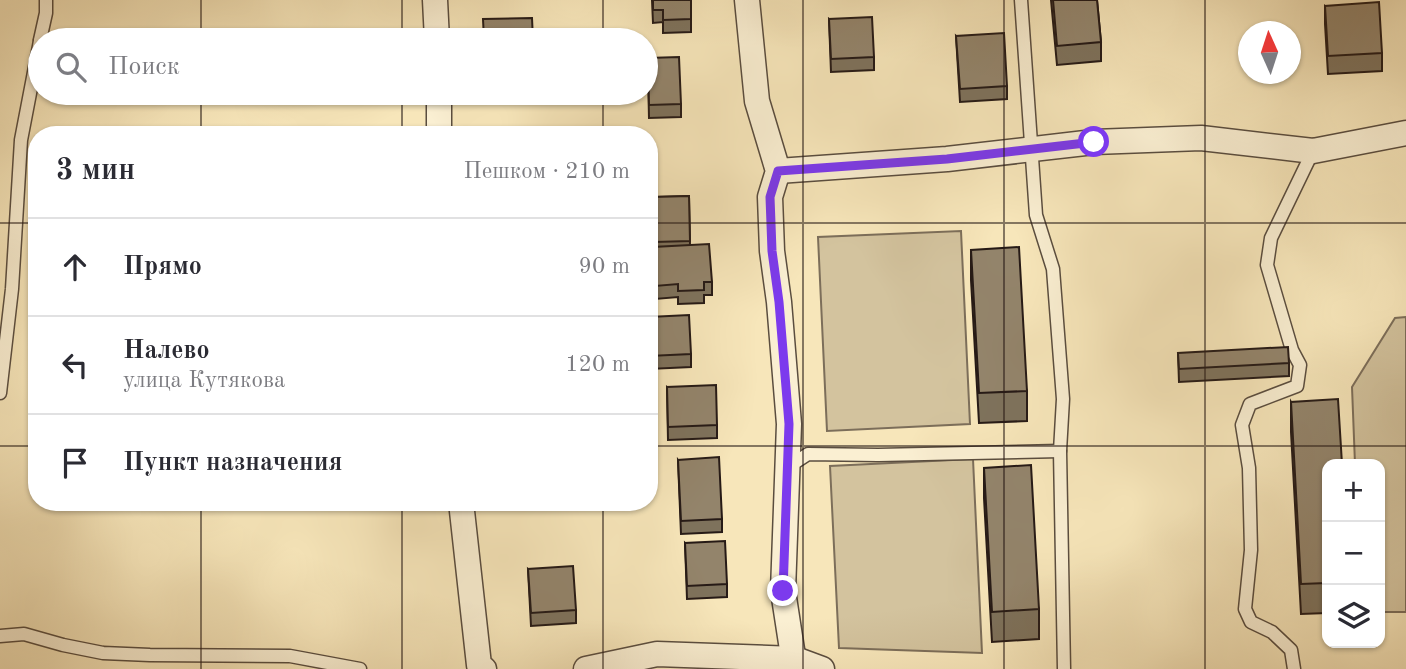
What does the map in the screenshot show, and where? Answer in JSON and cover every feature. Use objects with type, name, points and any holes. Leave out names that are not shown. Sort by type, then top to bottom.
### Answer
[{"type":"street","points":[[435,0],[436,28]]},
{"type":"street","points":[[747,0],[757,101],[778,171],[770,197],[772,251],[789,424],[783,591],[795,664]]},
{"type":"street","points":[[439,105],[439,126]]},
{"type":"street","points":[[778,171],[947,159],[1094,142],[1201,138],[1313,151],[1406,133]]},
{"type":"street","points":[[462,511],[478,665],[485,669]]},
{"type":"street","points":[[586,669],[657,654],[795,664],[822,669]]},
{"type":"lane","points":[[43,28],[46,0]]},
{"type":"lane","points":[[1021,0],[1036,215],[1053,269],[1063,399],[1060,451],[1064,669]]},
{"type":"lane","points":[[0,393],[12,289],[20,140],[28,100]]},
{"type":"lane","points":[[1294,669],[1291,650],[1272,632],[1251,622],[1245,609],[1251,536],[1249,468],[1242,425],[1250,404],[1297,386],[1300,365],[1292,350],[1267,265],[1271,238],[1313,151]]},
{"type":"lane","points":[[787,467],[808,454],[1060,451]]},
{"type":"lane","points":[[0,636],[24,634],[63,646],[103,653],[290,656],[360,669]]},
{"type":"shaded area","points":[[961,231],[970,424],[827,431],[818,237]]},
{"type":"shaded area","points":[[1406,317],[1406,612],[1385,612],[1385,459],[1355,459],[1352,387],[1395,318]]},
{"type":"shaded area","points":[[973,459],[982,653],[839,648],[830,466]]},
{"type":"building","points":[[653,0],[691,0],[691,19],[663,20],[663,10],[653,10]]},
{"type":"building","points":[[1053,0],[1097,0],[1101,42],[1057,46]]},
{"type":"building","points":[[1379,2],[1382,53],[1328,56],[1325,6]]},
{"type":"building","points":[[872,17],[874,57],[831,59],[829,19]]},
{"type":"building","points":[[532,18],[532,28],[483,28],[483,19]]},
{"type":"building","points":[[1004,33],[1007,86],[960,89],[956,36]]},
{"type":"building","points":[[679,57],[681,104],[658,105],[658,58]]},
{"type":"building","points":[[689,196],[690,241],[658,242],[658,197]]},
{"type":"building","points":[[709,244],[712,282],[704,282],[704,290],[678,291],[678,284],[658,286],[658,247]]},
{"type":"building","points":[[1019,247],[1027,391],[979,393],[971,250]]},
{"type":"building","points":[[689,315],[691,354],[658,356],[658,317]]},
{"type":"building","points":[[1288,347],[1289,363],[1179,369],[1178,353]]},
{"type":"building","points":[[716,385],[717,425],[668,427],[667,387]]},
{"type":"building","points":[[1338,399],[1342,459],[1322,459],[1322,583],[1301,584],[1291,402]]},
{"type":"building","points":[[719,457],[722,519],[681,521],[678,460]]},
{"type":"building","points":[[1031,465],[1039,609],[992,612],[984,468]]},
{"type":"building","points":[[725,541],[727,584],[687,586],[685,543]]},
{"type":"building","points":[[573,566],[576,610],[531,613],[528,569]]},
{"type":"route","points":[[783,591],[789,424],[772,251],[770,197],[778,171],[947,159],[1094,142]]}]
